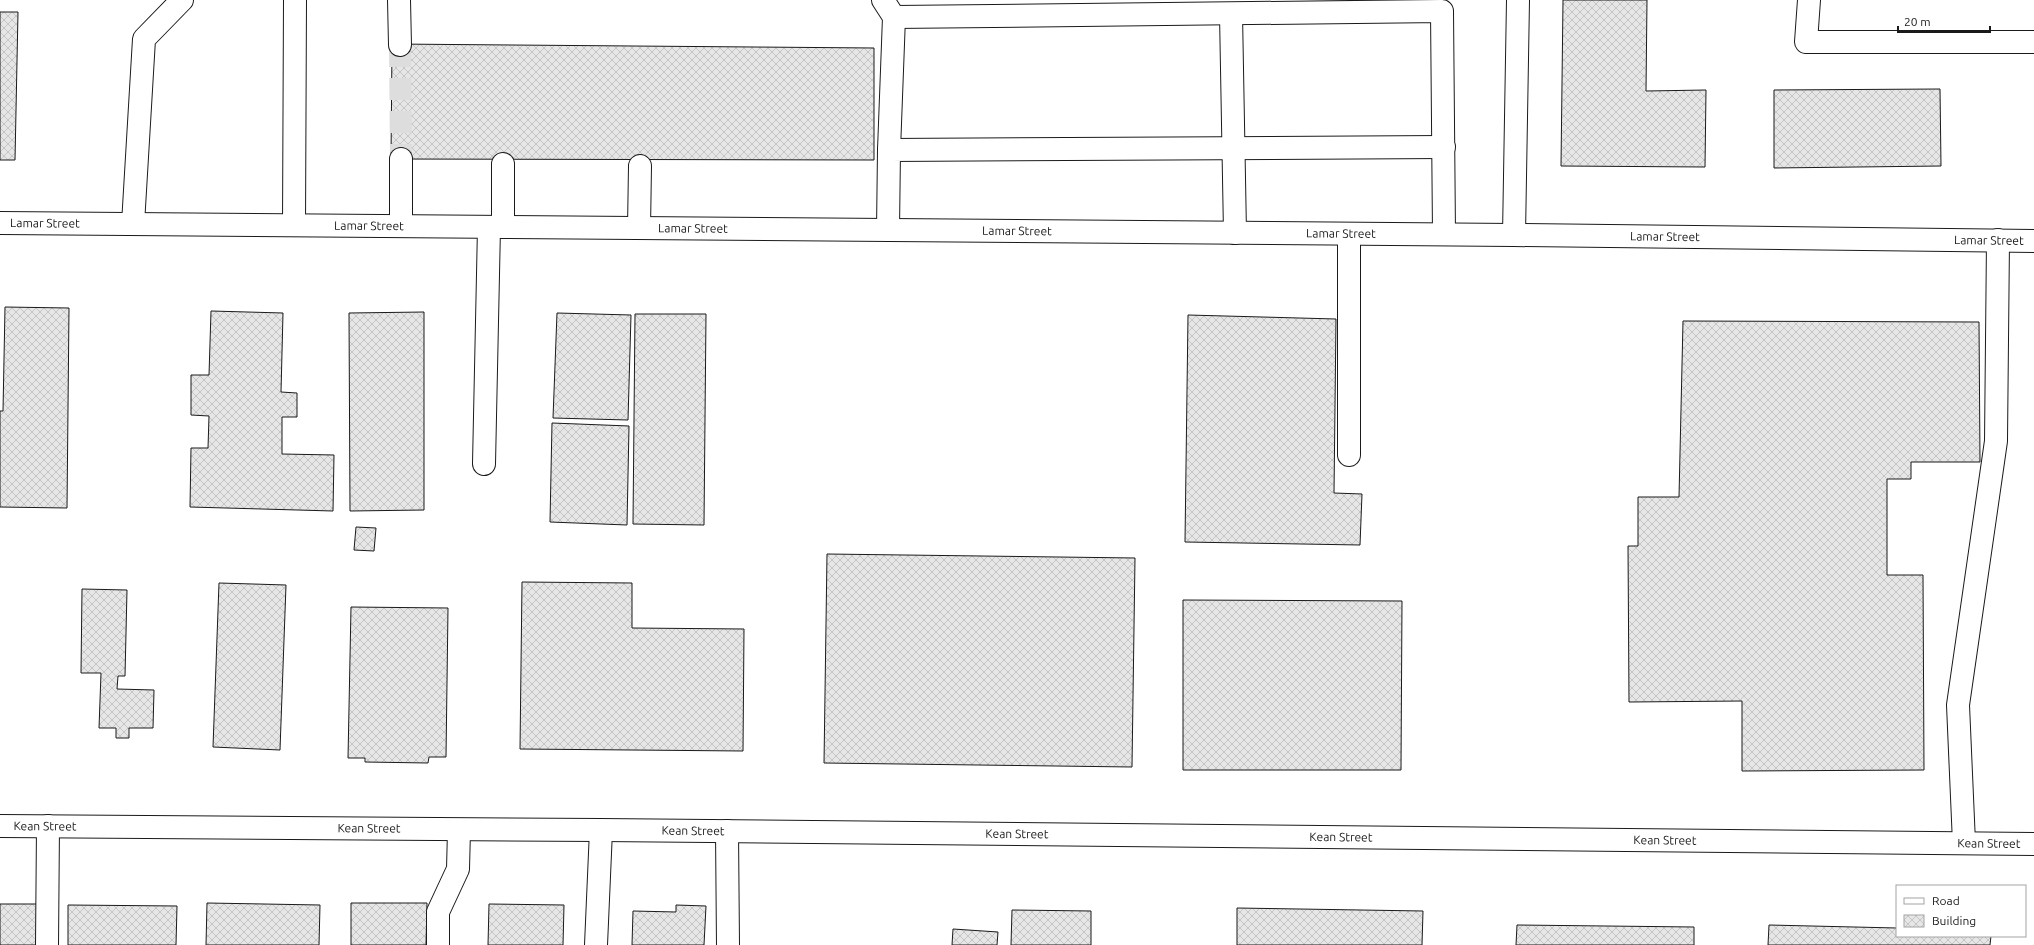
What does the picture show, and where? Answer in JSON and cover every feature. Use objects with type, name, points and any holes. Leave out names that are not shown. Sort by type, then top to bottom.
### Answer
[{"type":"street","points":[[133,224],[144,39],[182,0]]},
{"type":"street","points":[[294,225],[295,0]]},
{"type":"street","points":[[399,0],[400,45]]},
{"type":"street","points":[[1514,235],[1518,0]]},
{"type":"street","points":[[1808,0],[1806,42],[2034,42]]},
{"type":"street","points":[[888,230],[890,150],[889,8],[1231,14],[1442,11],[1444,234]]},
{"type":"street","points":[[1231,14],[1234,234]]},
{"type":"street","points":[[890,150],[1444,147]]},
{"type":"street","points":[[401,159],[401,226]]},
{"type":"street","points":[[484,464],[496,227],[503,164]]},
{"type":"street","points":[[639,228],[640,166]]},
{"type":"street","name":"Lamar Street","points":[[0,223],[1234,234],[1444,234],[2034,241]]},
{"type":"street","points":[[1349,234],[1349,455]]},
{"type":"street","points":[[1964,843],[1958,705],[1996,442],[1998,240]]},
{"type":"street","name":"Kean Street","points":[[0,826],[727,831],[2034,844]]},
{"type":"street","points":[[47,945],[48,826]]},
{"type":"street","points":[[438,945],[438,912],[458,869],[458,830]]},
{"type":"street","points":[[596,945],[601,830]]},
{"type":"street","points":[[727,831],[728,945]]},
{"type":"building","points":[[1563,0],[1647,0],[1646,91],[1706,90],[1705,167],[1561,166]]},
{"type":"building","points":[[0,12],[18,12],[15,160],[0,160]]},
{"type":"building","points":[[392,44],[874,48],[874,160],[391,159]]},
{"type":"building","points":[[1940,89],[1941,166],[1774,168],[1774,90]]},
{"type":"building","points":[[5,307],[69,308],[67,508],[0,507],[0,411],[3,411]]},
{"type":"building","points":[[211,311],[283,313],[281,392],[297,393],[297,417],[282,417],[282,454],[334,455],[333,511],[190,507],[191,448],[208,448],[209,416],[191,415],[191,375],[209,375]]},
{"type":"building","points":[[424,312],[424,510],[350,511],[349,313]]},
{"type":"building","points":[[557,313],[631,315],[628,420],[553,418]]},
{"type":"building","points":[[635,314],[706,314],[704,525],[633,524]]},
{"type":"building","points":[[1188,315],[1336,319],[1334,493],[1362,494],[1360,545],[1185,542]]},
{"type":"building","points":[[1683,321],[1979,322],[1980,462],[1911,462],[1911,479],[1887,479],[1887,575],[1923,575],[1924,770],[1742,771],[1742,701],[1629,702],[1628,546],[1638,546],[1638,497],[1679,497]]},
{"type":"building","points":[[552,423],[629,426],[627,525],[550,522]]},
{"type":"building","points":[[356,527],[376,528],[374,551],[354,550]]},
{"type":"building","points":[[827,554],[1135,558],[1132,767],[824,763]]},
{"type":"building","points":[[522,582],[632,583],[632,628],[744,629],[743,751],[520,749]]},
{"type":"building","points":[[219,583],[286,585],[280,750],[213,747]]},
{"type":"building","points":[[82,589],[127,590],[125,676],[118,676],[117,689],[154,690],[153,728],[129,728],[129,738],[116,738],[116,728],[99,728],[101,673],[81,673]]},
{"type":"building","points":[[1183,600],[1402,601],[1401,770],[1183,770]]},
{"type":"building","points":[[351,607],[448,608],[446,757],[429,757],[428,763],[365,762],[365,758],[348,758]]},
{"type":"building","points":[[207,903],[320,905],[319,945],[206,945]]},
{"type":"building","points":[[351,903],[427,903],[426,945],[351,945]]},
{"type":"building","points":[[0,904],[43,904],[42,945],[0,945]]},
{"type":"building","points":[[489,904],[564,905],[563,945],[488,945]]},
{"type":"building","points":[[68,905],[177,906],[176,945],[68,945]]},
{"type":"building","points":[[676,905],[706,906],[704,945],[632,945],[633,911],[676,912]]},
{"type":"building","points":[[1237,908],[1423,911],[1422,945],[1237,945]]},
{"type":"building","points":[[1012,910],[1091,911],[1091,945],[1011,945]]},
{"type":"building","points":[[1517,925],[1694,927],[1694,945],[1516,945]]},
{"type":"building","points":[[1769,925],[1896,928],[1896,937],[1991,937],[1990,945],[1768,945]]},
{"type":"building","points":[[953,929],[998,932],[997,945],[952,945]]},
{"type":"tunnel","points":[[400,45],[401,159]]}]
